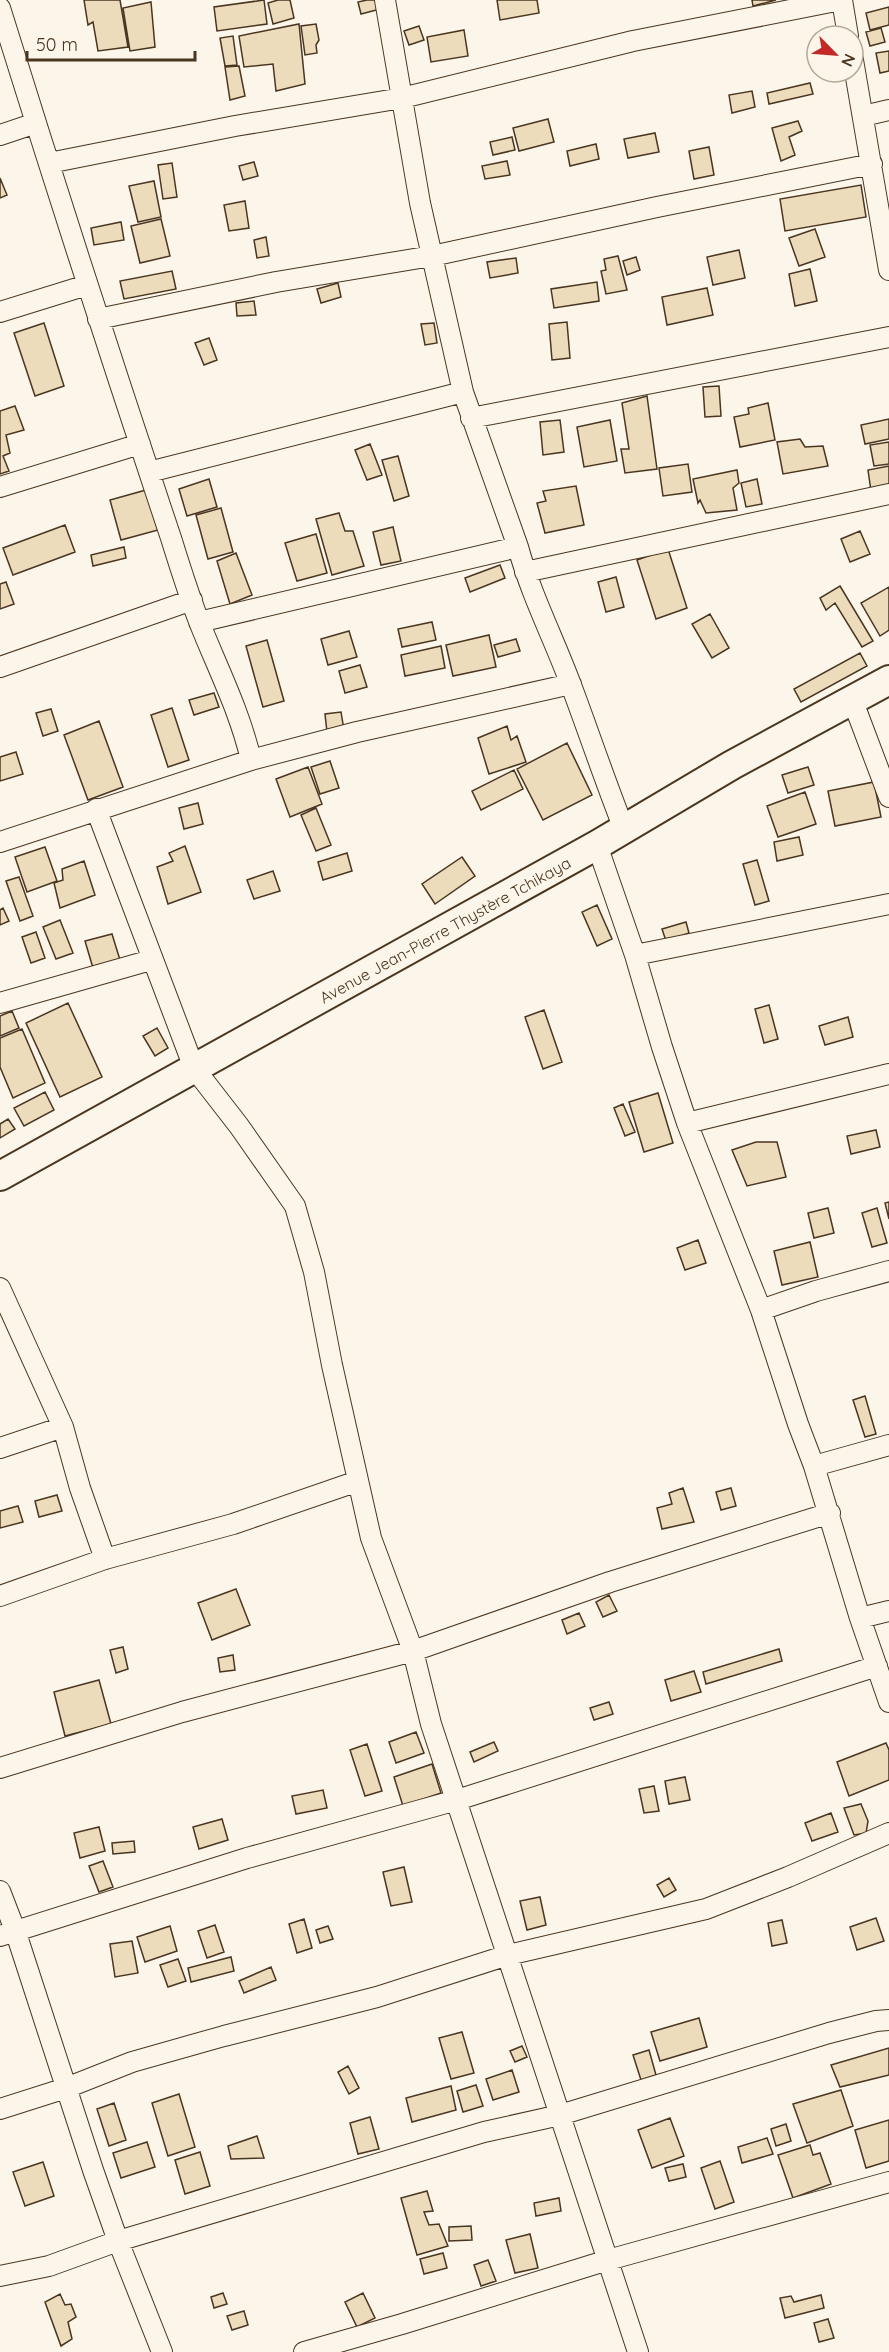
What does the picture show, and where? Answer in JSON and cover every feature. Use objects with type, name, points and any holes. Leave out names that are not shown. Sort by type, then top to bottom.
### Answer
[{"type":"street","points":[[386,0],[420,203],[462,392],[525,572],[571,684],[599,768],[624,829]]},
{"type":"street","points":[[49,163],[235,126],[402,98],[633,41],[841,0],[846,24]]},
{"type":"street","points":[[0,8],[148,472],[199,622],[227,688],[251,760]]},
{"type":"street","points":[[858,84],[889,266]]},
{"type":"street","points":[[864,116],[889,110]]},
{"type":"street","points":[[0,135],[36,123]]},
{"type":"street","points":[[98,319],[276,282],[432,256],[657,207],[872,164]]},
{"type":"street","points":[[0,312],[87,285]]},
{"type":"street","points":[[471,418],[889,337]]},
{"type":"street","points":[[148,472],[462,392]]},
{"type":"street","points":[[0,487],[140,444]]},
{"type":"street","points":[[525,572],[889,494]]},
{"type":"street","points":[[199,622],[518,547]]},
{"type":"street","points":[[0,667],[192,600]]},
{"type":"street","name":"Avenue Jean-Pierre Thystère Tchikaya","points":[[0,1176],[597,845],[732,765],[889,680]]},
{"type":"street","points":[[0,842],[251,760],[357,732],[571,684]]},
{"type":"street","points":[[852,699],[889,797]]},
{"type":"street","points":[[96,809],[151,960],[194,1068],[239,1126],[295,1206],[314,1272],[332,1365],[371,1538],[413,1651],[431,1724],[639,2352]]},
{"type":"street","points":[[597,845],[635,955],[687,1123],[760,1310],[814,1466],[860,1618],[889,1702]]},
{"type":"street","points":[[635,955],[889,904]]},
{"type":"street","points":[[0,1003],[151,960]]},
{"type":"street","points":[[687,1123],[889,1074]]},
{"type":"street","points":[[760,1310],[816,1291],[889,1271]]},
{"type":"street","points":[[0,1288],[63,1427],[80,1488],[105,1559]]},
{"type":"street","points":[[0,1448],[63,1427]]},
{"type":"street","points":[[814,1466],[889,1445]]},
{"type":"street","points":[[0,1596],[105,1559],[232,1524],[358,1480]]},
{"type":"street","points":[[0,1768],[183,1712],[413,1651],[610,1582],[830,1513]]},
{"type":"street","points":[[860,1618],[889,1611]]},
{"type":"street","points":[[8,1933],[247,1858],[457,1800],[877,1666]]},
{"type":"street","points":[[0,2109],[66,2088],[132,2062],[377,1997],[508,1955],[706,1910],[889,1833]]},
{"type":"street","points":[[0,1891],[8,1933],[66,2088],[118,2241],[162,2352]]},
{"type":"street","points":[[0,2276],[49,2266],[118,2241],[484,2132],[560,2115],[829,2033],[889,2020]]},
{"type":"street","points":[[304,2352],[413,2321],[608,2260],[889,2182]]},
{"type":"building","points":[[84,0],[120,0],[128,47],[98,51],[93,22],[88,25]]},
{"type":"building","points":[[264,0],[267,24],[217,31],[214,7]]},
{"type":"building","points":[[290,0],[294,18],[273,24],[268,3]]},
{"type":"building","points":[[382,0],[384,8],[361,14],[358,2]]},
{"type":"building","points":[[497,0],[537,0],[539,13],[500,20]]},
{"type":"building","points":[[752,0],[776,0],[753,6]]},
{"type":"building","points":[[151,2],[155,47],[130,51],[123,8]]},
{"type":"building","points":[[889,7],[889,25],[870,30],[866,13]]},
{"type":"building","points":[[299,24],[305,84],[276,91],[273,64],[244,67],[239,36]]},
{"type":"building","points":[[316,24],[319,40],[316,45],[317,53],[305,55],[301,26]]},
{"type":"building","points":[[419,26],[424,40],[409,45],[404,31]]},
{"type":"building","points":[[881,28],[885,42],[870,46],[866,32]]},
{"type":"building","points":[[464,30],[468,56],[431,62],[427,37]]},
{"type":"building","points":[[233,36],[237,65],[225,66],[220,38]]},
{"type":"building","points":[[889,51],[889,71],[880,73],[876,53]]},
{"type":"building","points":[[239,66],[245,96],[230,100],[225,67]]},
{"type":"building","points":[[810,84],[813,94],[769,104],[767,93]]},
{"type":"building","points":[[752,91],[755,107],[732,113],[729,95]]},
{"type":"building","points":[[548,119],[554,142],[519,151],[513,128]]},
{"type":"building","points":[[798,121],[802,131],[789,137],[795,155],[781,161],[772,128]]},
{"type":"building","points":[[655,133],[659,152],[628,158],[624,139]]},
{"type":"building","points":[[512,137],[515,150],[493,155],[490,142]]},
{"type":"building","points":[[596,144],[599,159],[570,166],[567,151]]},
{"type":"building","points":[[709,147],[714,175],[694,179],[689,151]]},
{"type":"building","points":[[507,161],[510,175],[485,179],[482,166]]},
{"type":"building","points":[[254,162],[258,176],[243,180],[239,166]]},
{"type":"building","points":[[172,163],[177,197],[163,199],[158,165]]},
{"type":"building","points":[[0,178],[7,195],[0,198]]},
{"type":"building","points":[[154,181],[161,217],[138,222],[129,186]]},
{"type":"building","points":[[861,185],[866,217],[785,231],[780,199]]},
{"type":"building","points":[[245,201],[249,228],[229,231],[224,205]]},
{"type":"building","points":[[161,219],[170,256],[140,263],[131,226]]},
{"type":"building","points":[[121,222],[124,240],[94,245],[91,228]]},
{"type":"building","points":[[815,229],[825,257],[799,266],[789,238]]},
{"type":"building","points":[[266,237],[269,256],[257,258],[254,240]]},
{"type":"building","points":[[739,250],[745,278],[713,285],[707,257]]},
{"type":"building","points":[[618,256],[627,290],[606,294],[601,271],[606,270],[604,259]]},
{"type":"building","points":[[636,257],[640,270],[627,275],[623,261]]},
{"type":"building","points":[[516,258],[518,273],[490,278],[487,262]]},
{"type":"building","points":[[810,269],[817,301],[795,306],[789,274]]},
{"type":"building","points":[[172,271],[176,289],[124,299],[120,281]]},
{"type":"building","points":[[597,282],[599,301],[554,308],[551,289]]},
{"type":"building","points":[[338,283],[341,297],[321,303],[317,289]]},
{"type":"building","points":[[707,288],[713,315],[667,325],[662,297]]},
{"type":"building","points":[[254,301],[256,315],[237,316],[236,303]]},
{"type":"building","points":[[567,322],[570,358],[552,360],[549,324]]},
{"type":"building","points":[[44,323],[64,386],[35,396],[14,333]]},
{"type":"building","points":[[434,323],[437,343],[425,345],[421,324]]},
{"type":"building","points":[[209,338],[217,360],[204,365],[195,343]]},
{"type":"building","points":[[719,386],[721,416],[705,417],[703,387]]},
{"type":"building","points":[[647,396],[657,469],[625,473],[621,449],[629,449],[622,403]]},
{"type":"building","points":[[768,403],[775,440],[740,447],[734,417],[749,414],[748,408]]},
{"type":"building","points":[[15,406],[24,430],[6,435],[10,453],[3,456],[9,471],[0,474],[0,411]]},
{"type":"building","points":[[889,419],[889,439],[865,444],[861,425]]},
{"type":"building","points":[[560,420],[564,452],[543,455],[540,422]]},
{"type":"building","points":[[610,420],[617,461],[584,467],[577,427]]},
{"type":"building","points":[[800,439],[805,447],[823,446],[828,466],[783,474],[777,442]]},
{"type":"building","points":[[889,442],[889,464],[874,466],[870,445]]},
{"type":"building","points":[[370,444],[382,475],[367,480],[355,450]]},
{"type":"building","points":[[398,456],[409,496],[394,501],[382,460]]},
{"type":"building","points":[[688,464],[692,492],[663,496],[659,468]]},
{"type":"building","points":[[889,466],[889,488],[871,491],[868,470]]},
{"type":"building","points":[[737,470],[739,483],[733,488],[737,510],[706,513],[700,500],[698,503],[693,479]]},
{"type":"building","points":[[209,479],[217,507],[187,516],[179,489]]},
{"type":"building","points":[[757,479],[762,504],[746,507],[741,483]]},
{"type":"building","points":[[576,486],[584,525],[545,533],[537,503],[546,501],[543,491]]},
{"type":"building","points":[[146,490],[158,530],[121,540],[110,500]]},
{"type":"building","points":[[221,508],[233,552],[208,559],[196,515]]},
{"type":"building","points":[[339,513],[345,531],[353,531],[364,566],[332,575],[316,519]]},
{"type":"building","points":[[65,525],[75,552],[13,575],[3,548]]},
{"type":"building","points":[[393,527],[401,561],[381,565],[373,532]]},
{"type":"building","points":[[860,531],[870,554],[850,562],[841,539]]},
{"type":"building","points":[[316,534],[327,573],[297,581],[285,543]]},
{"type":"building","points":[[124,547],[126,558],[93,566],[91,555]]},
{"type":"building","points":[[668,549],[687,608],[656,619],[637,560]]},
{"type":"building","points":[[236,553],[252,595],[230,604],[217,561]]},
{"type":"building","points":[[500,565],[505,578],[470,592],[465,578]]},
{"type":"building","points":[[616,577],[624,607],[606,612],[598,582]]},
{"type":"building","points":[[6,582],[14,604],[0,609],[0,584]]},
{"type":"building","points":[[840,586],[873,641],[862,647],[835,603],[826,610],[820,598]]},
{"type":"building","points":[[889,587],[889,630],[880,636],[861,603]]},
{"type":"building","points":[[710,614],[729,648],[712,658],[692,624]]},
{"type":"building","points":[[432,622],[436,640],[402,647],[398,629]]},
{"type":"building","points":[[349,631],[357,657],[328,665],[321,639]]},
{"type":"building","points":[[489,635],[496,667],[453,676],[446,645]]},
{"type":"building","points":[[516,639],[520,651],[498,657],[494,645]]},
{"type":"building","points":[[267,640],[284,701],[263,707],[246,646]]},
{"type":"building","points":[[441,646],[445,668],[405,676],[401,655]]},
{"type":"building","points":[[860,653],[867,666],[801,702],[794,689]]},
{"type":"building","points":[[360,665],[367,687],[345,693],[339,671]]},
{"type":"building","points":[[214,693],[219,707],[194,715],[189,700]]},
{"type":"building","points":[[172,708],[189,760],[168,767],[151,715]]},
{"type":"building","points":[[51,709],[58,731],[43,736],[36,713]]},
{"type":"building","points":[[341,712],[344,730],[327,732],[325,714]]},
{"type":"building","points":[[99,721],[123,787],[88,800],[64,735]]},
{"type":"building","points":[[507,726],[511,740],[517,736],[526,762],[489,774],[478,738]]},
{"type":"building","points":[[567,743],[592,795],[543,820],[517,769]]},
{"type":"building","points":[[16,752],[23,774],[0,781],[0,757]]},
{"type":"building","points":[[330,761],[339,788],[320,794],[311,767]]},
{"type":"building","points":[[308,767],[322,804],[290,817],[276,779]]},
{"type":"building","points":[[808,767],[814,785],[788,793],[782,775]]},
{"type":"building","points":[[514,770],[523,789],[481,810],[472,791]]},
{"type":"building","points":[[874,782],[881,817],[835,826],[828,791]]},
{"type":"building","points":[[805,792],[816,824],[778,837],[767,806]]},
{"type":"building","points":[[198,803],[203,824],[184,829],[179,808]]},
{"type":"building","points":[[316,808],[331,845],[316,851],[301,815]]},
{"type":"building","points":[[799,837],[803,855],[777,861],[774,842]]},
{"type":"building","points":[[185,846],[201,892],[168,904],[157,867],[173,861],[169,853]]},
{"type":"building","points":[[45,847],[57,881],[27,892],[15,857]]},
{"type":"building","points":[[347,853],[352,871],[323,880],[318,862]]},
{"type":"building","points":[[462,857],[475,876],[435,904],[422,884]]},
{"type":"building","points":[[757,860],[769,901],[755,905],[743,864]]},
{"type":"building","points":[[84,861],[95,895],[60,908],[54,883],[63,880],[62,869]]},
{"type":"building","points":[[273,871],[280,891],[254,899],[247,880]]},
{"type":"building","points":[[19,877],[33,916],[20,921],[6,881]]},
{"type":"building","points":[[597,905],[612,939],[597,946],[582,912]]},
{"type":"building","points":[[3,908],[9,921],[0,925],[0,910]]},
{"type":"building","points":[[60,920],[73,953],[56,959],[43,927]]},
{"type":"building","points":[[686,922],[689,933],[666,941],[662,929]]},
{"type":"building","points":[[36,932],[45,958],[31,963],[22,937]]},
{"type":"building","points":[[112,934],[120,960],[93,968],[85,941]]},
{"type":"building","points":[[68,1003],[102,1077],[60,1097],[26,1023]]},
{"type":"building","points":[[769,1005],[778,1039],[764,1043],[755,1009]]},
{"type":"building","points":[[544,1010],[562,1062],[543,1069],[525,1017]]},
{"type":"building","points":[[12,1011],[19,1028],[0,1036],[0,1016]]},
{"type":"building","points":[[848,1017],[853,1037],[825,1045],[819,1026]]},
{"type":"building","points":[[157,1028],[168,1048],[155,1056],[143,1036]]},
{"type":"building","points":[[22,1029],[45,1083],[13,1098],[0,1067],[0,1038]]},
{"type":"building","points":[[45,1092],[54,1110],[24,1126],[14,1108]]},
{"type":"building","points":[[658,1093],[673,1143],[644,1152],[629,1102]]},
{"type":"building","points":[[623,1104],[635,1132],[625,1136],[614,1108]]},
{"type":"building","points":[[8,1119],[15,1129],[0,1138],[0,1124]]},
{"type":"building","points":[[876,1130],[880,1147],[851,1154],[847,1136]]},
{"type":"building","points":[[756,1142],[777,1142],[786,1177],[747,1186],[732,1150]]},
{"type":"building","points":[[889,1202],[889,1219],[885,1203]]},
{"type":"building","points":[[828,1208],[834,1233],[814,1238],[808,1213]]},
{"type":"building","points":[[877,1208],[887,1243],[872,1247],[862,1213]]},
{"type":"building","points":[[698,1240],[706,1263],[685,1270],[677,1248]]},
{"type":"building","points":[[810,1242],[818,1277],[782,1285],[774,1251]]},
{"type":"building","points":[[865,1396],[876,1434],[865,1437],[853,1400]]},
{"type":"building","points":[[683,1488],[694,1522],[662,1529],[657,1508],[672,1504],[669,1493]]},
{"type":"building","points":[[731,1488],[736,1506],[721,1510],[716,1492]]},
{"type":"building","points":[[57,1495],[62,1511],[39,1517],[35,1501]]},
{"type":"building","points":[[18,1506],[23,1522],[0,1528],[0,1511]]},
{"type":"building","points":[[236,1589],[250,1625],[212,1640],[198,1603]]},
{"type":"building","points":[[609,1595],[617,1611],[603,1617],[596,1602]]},
{"type":"building","points":[[579,1613],[585,1626],[567,1634],[562,1620]]},
{"type":"building","points":[[123,1647],[128,1669],[116,1673],[110,1650]]},
{"type":"building","points":[[779,1649],[782,1661],[706,1684],[703,1672]]},
{"type":"building","points":[[233,1655],[235,1670],[220,1672],[218,1658]]},
{"type":"building","points":[[694,1671],[701,1692],[671,1701],[665,1680]]},
{"type":"building","points":[[99,1680],[111,1724],[65,1736],[54,1692]]},
{"type":"building","points":[[609,1702],[613,1714],[594,1720],[590,1708]]},
{"type":"building","points":[[416,1732],[424,1753],[396,1763],[389,1742]]},
{"type":"building","points":[[494,1742],[498,1751],[474,1762],[470,1752]]},
{"type":"building","points":[[886,1743],[889,1750],[889,1780],[849,1796],[837,1762]]},
{"type":"building","points":[[367,1744],[382,1791],[365,1796],[350,1750]]},
{"type":"building","points":[[432,1764],[441,1793],[403,1806],[394,1777]]},
{"type":"building","points":[[685,1777],[690,1800],[669,1804],[665,1781]]},
{"type":"building","points":[[654,1786],[659,1811],[644,1813],[639,1789]]},
{"type":"building","points":[[323,1790],[327,1808],[296,1814],[292,1796]]},
{"type":"building","points":[[861,1804],[868,1821],[866,1833],[854,1835],[844,1808]]},
{"type":"building","points":[[831,1813],[838,1832],[812,1841],[805,1823]]},
{"type":"building","points":[[222,1819],[228,1840],[199,1849],[193,1827]]},
{"type":"building","points":[[99,1827],[105,1851],[80,1858],[74,1833]]},
{"type":"building","points":[[134,1841],[135,1852],[113,1854],[112,1843]]},
{"type":"building","points":[[103,1861],[113,1887],[99,1892],[89,1866]]},
{"type":"building","points":[[404,1867],[412,1902],[391,1906],[383,1872]]},
{"type":"building","points":[[669,1878],[676,1890],[664,1897],[657,1885]]},
{"type":"building","points":[[540,1897],[546,1925],[527,1930],[520,1901]]},
{"type":"building","points":[[876,1918],[884,1941],[857,1950],[850,1927]]},
{"type":"building","points":[[304,1919],[312,1948],[297,1953],[289,1924]]},
{"type":"building","points":[[782,1920],[787,1943],[772,1946],[768,1923]]},
{"type":"building","points":[[215,1925],[224,1952],[207,1958],[198,1931]]},
{"type":"building","points":[[170,1926],[177,1951],[145,1962],[137,1937]]},
{"type":"building","points":[[328,1926],[333,1939],[320,1943],[316,1930]]},
{"type":"building","points":[[132,1941],[138,1973],[115,1977],[110,1944]]},
{"type":"building","points":[[231,1957],[234,1971],[191,1982],[188,1968]]},
{"type":"building","points":[[178,1959],[186,1981],[168,1987],[160,1965]]},
{"type":"building","points":[[271,1967],[276,1980],[244,1993],[239,1981]]},
{"type":"building","points":[[699,2018],[707,2047],[660,2061],[651,2032]]},
{"type":"building","points":[[462,2032],[474,2073],[451,2079],[439,2038]]},
{"type":"building","points":[[522,2046],[527,2057],[515,2062],[510,2051]]},
{"type":"building","points":[[889,2048],[889,2075],[840,2087],[831,2065]]},
{"type":"building","points":[[649,2050],[656,2075],[641,2080],[633,2055]]},
{"type":"building","points":[[348,2066],[359,2088],[349,2094],[338,2072]]},
{"type":"building","points":[[512,2070],[519,2092],[493,2100],[486,2079]]},
{"type":"building","points":[[476,2085],[483,2106],[463,2112],[457,2091]]},
{"type":"building","points":[[451,2086],[456,2110],[412,2122],[406,2098]]},
{"type":"building","points":[[841,2090],[853,2126],[807,2143],[793,2104]]},
{"type":"building","points":[[179,2094],[195,2147],[168,2156],[152,2103]]},
{"type":"building","points":[[114,2103],[126,2140],[109,2146],[97,2109]]},
{"type":"building","points":[[370,2117],[379,2149],[358,2154],[350,2123]]},
{"type":"building","points":[[670,2118],[684,2156],[652,2168],[638,2130]]},
{"type":"building","points":[[889,2120],[889,2161],[866,2168],[855,2130]]},
{"type":"building","points":[[786,2124],[791,2141],[776,2146],[771,2129]]},
{"type":"building","points":[[257,2136],[264,2158],[231,2159],[228,2146]]},
{"type":"building","points":[[767,2138],[773,2154],[742,2163],[738,2147]]},
{"type":"building","points":[[147,2142],[155,2167],[121,2178],[113,2153]]},
{"type":"building","points":[[810,2145],[813,2155],[820,2153],[831,2184],[793,2198],[778,2155]]},
{"type":"building","points":[[200,2152],[210,2186],[185,2194],[175,2160]]},
{"type":"building","points":[[720,2161],[734,2202],[715,2209],[701,2168]]},
{"type":"building","points":[[43,2162],[54,2196],[25,2206],[13,2172]]},
{"type":"building","points":[[683,2164],[686,2177],[669,2181],[665,2168]]},
{"type":"building","points":[[427,2191],[433,2211],[424,2212],[429,2225],[439,2224],[448,2246],[417,2255],[401,2198]]},
{"type":"building","points":[[559,2198],[561,2211],[536,2216],[534,2203]]},
{"type":"building","points":[[471,2226],[472,2240],[449,2241],[449,2227]]},
{"type":"building","points":[[530,2234],[538,2268],[515,2273],[506,2240]]},
{"type":"building","points":[[443,2253],[447,2268],[424,2274],[420,2259]]},
{"type":"building","points":[[488,2260],[496,2281],[481,2286],[474,2265]]},
{"type":"building","points":[[223,2293],[227,2304],[214,2308],[211,2297]]},
{"type":"building","points":[[363,2293],[375,2318],[357,2327],[345,2302]]},
{"type":"building","points":[[60,2294],[65,2305],[71,2304],[76,2317],[68,2322],[72,2339],[61,2346],[45,2302]]},
{"type":"building","points":[[821,2295],[824,2308],[785,2318],[780,2298],[791,2296],[794,2302]]},
{"type":"building","points":[[244,2311],[248,2325],[232,2330],[227,2316]]},
{"type":"building","points":[[828,2319],[834,2338],[819,2342],[814,2323]]}]
